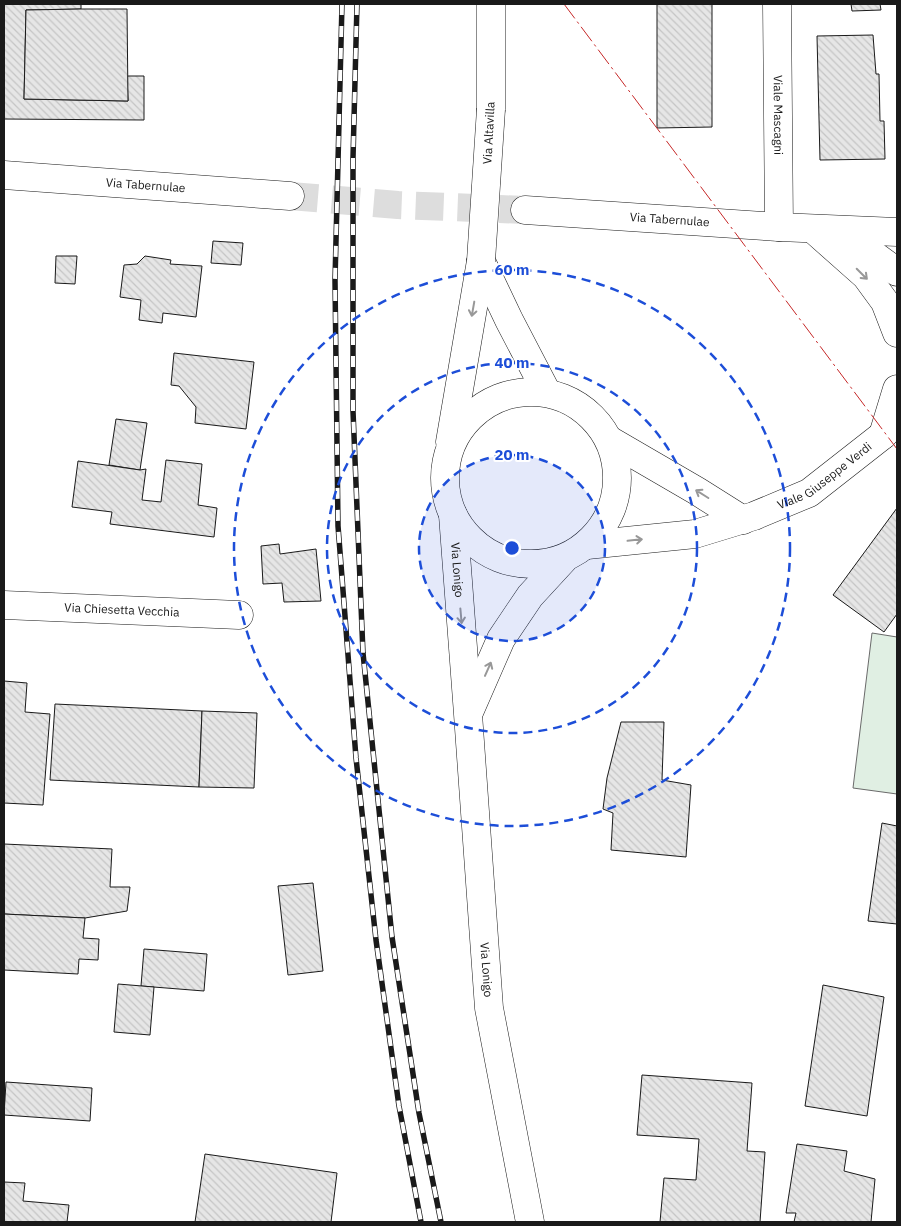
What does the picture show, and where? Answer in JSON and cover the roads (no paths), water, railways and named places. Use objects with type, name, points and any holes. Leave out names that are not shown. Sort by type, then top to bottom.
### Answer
[{"type":"main road","name":"Via Altavilla","points":[[448,454],[481,261],[491,109],[491,4]]},
{"type":"main road","name":"Viale Mascagni","points":[[776,4],[779,227]]},
{"type":"main road","name":"Via Tabernulae","points":[[4,175],[290,196]]},
{"type":"main road","name":"Via Tabernulae","points":[[525,210],[779,227],[897,232]]},
{"type":"main road","name":"Via Tabernulae","points":[[814,229],[871,253],[897,272]]},
{"type":"main road","points":[[814,229],[866,276],[885,302],[897,333]]},
{"type":"main road","name":"Via Altavilla","points":[[481,261],[546,391]]},
{"type":"main road","points":[[890,427],[897,389]]},
{"type":"main road","points":[[546,391],[561,396],[588,414],[603,427],[610,441],[617,463],[618,486],[613,508],[602,528],[576,551],[544,564],[522,564],[500,559],[481,549],[464,534],[453,515],[446,495],[444,474],[448,454],[461,427],[482,406],[509,394],[546,391]]},
{"type":"main road","name":"Viale Giuseppe Verdi","points":[[576,551],[695,534],[743,520],[809,493],[890,427]]},
{"type":"main road","points":[[610,441],[743,520]]},
{"type":"main road","name":"Via Lonigo","points":[[453,515],[488,1008],[530,1222]]},
{"type":"main road","name":"Via Lonigo","points":[[468,714],[501,639],[530,596],[576,551]]},
{"type":"main road","name":"Via Chiesetta Vecchia","points":[[4,605],[239,615]]},
{"type":"tunnel","points":[[290,196],[398,205],[525,210]]},
{"type":"railway","points":[[342,4],[335,280],[338,526],[356,758],[376,940],[399,1106],[421,1222]]},
{"type":"railway","points":[[357,4],[353,158],[353,411],[363,653],[392,937],[419,1113],[441,1222]]}]
